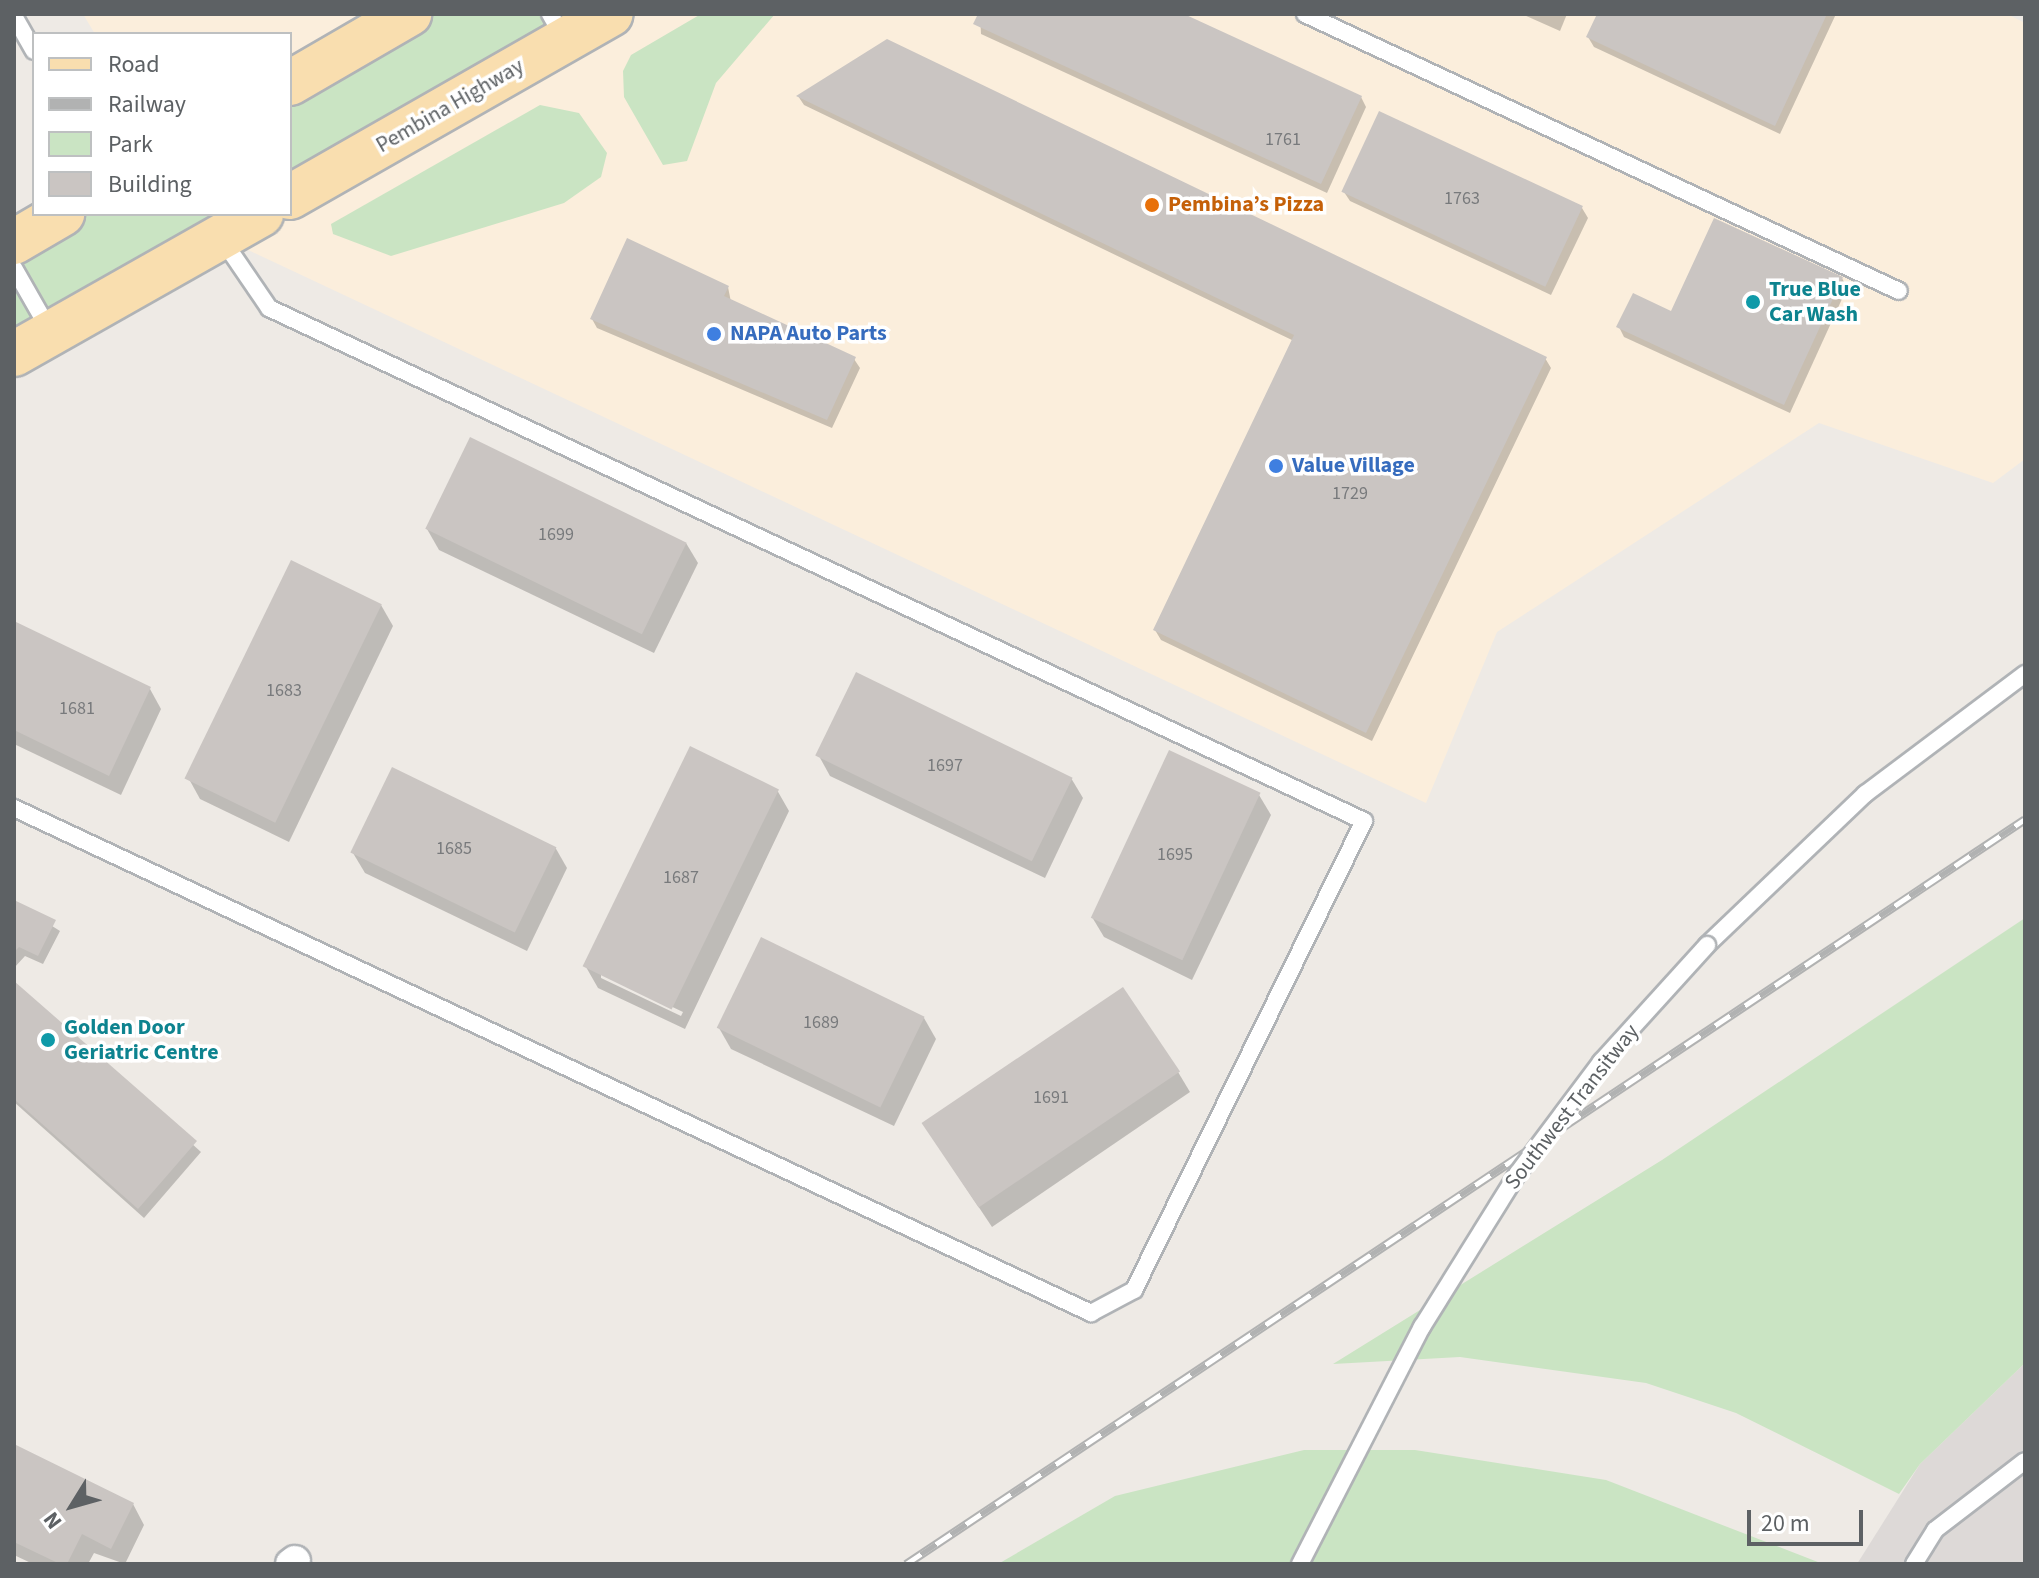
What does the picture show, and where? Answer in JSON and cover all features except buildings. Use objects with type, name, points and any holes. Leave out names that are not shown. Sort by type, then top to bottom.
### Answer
[{"type":"main road","points":[[292,82],[409,14]]},
{"type":"main road","name":"Pembina Highway","points":[[292,196],[557,27],[611,14]]},
{"type":"main road","points":[[14,242],[59,216]]},
{"type":"main road","points":[[14,354],[257,216]]},
{"type":"lane","points":[[1305,14],[1899,291]]},
{"type":"lane","points":[[14,16],[32,48]]},
{"type":"lane","points":[[14,808],[1091,1313],[1134,1290],[1364,821],[269,308],[221,236]]},
{"type":"lane","points":[[14,268],[51,333]]},
{"type":"lane","name":"Southwest Transitway","points":[[1300,1564],[1422,1327],[1518,1173],[1601,1062],[1707,945],[1865,794],[2025,674]]},
{"type":"lane","points":[[1914,1564],[1935,1530],[2025,1461]]},
{"type":"shaded area","points":[[83,14],[409,14],[292,82],[292,32],[94,32]]},
{"type":"shaded area","points":[[613,14],[2007,14],[2025,23],[2025,459],[1993,483],[1819,423],[1497,632],[1426,803],[229,241],[271,216],[292,216],[292,204]]},
{"type":"shaded area","points":[[2025,1363],[2025,1564],[1857,1564],[1920,1464]]},
{"type":"green space","points":[[410,14],[550,14],[565,40],[292,196],[292,82]]},
{"type":"green space","points":[[701,14],[775,14],[716,83],[687,161],[663,165],[624,97],[623,71],[631,55]]},
{"type":"green space","points":[[540,105],[579,113],[607,153],[601,177],[564,203],[391,256],[333,234],[331,224]]},
{"type":"green space","points":[[59,216],[257,216],[14,354],[14,242]]},
{"type":"green space","points":[[2025,918],[2025,1363],[1920,1464],[1899,1494],[1736,1413],[1646,1383],[1460,1357],[1333,1364],[1662,1160]]},
{"type":"green space","points":[[1304,1450],[1415,1450],[1606,1480],[1823,1564],[998,1564],[1115,1496]]},
{"type":"railway","points":[[906,1564],[2025,819]]},
{"type":"place","name":"Pembina’s Pizza","points":[[1152,205]]},
{"type":"place","name":"True Blue Car Wash","points":[[1753,302]]},
{"type":"place","name":"NAPA Auto Parts","points":[[714,334]]},
{"type":"place","name":"Value Village","points":[[1276,466]]},
{"type":"place","name":"Golden Door Geriatric Centre","points":[[48,1040]]}]
